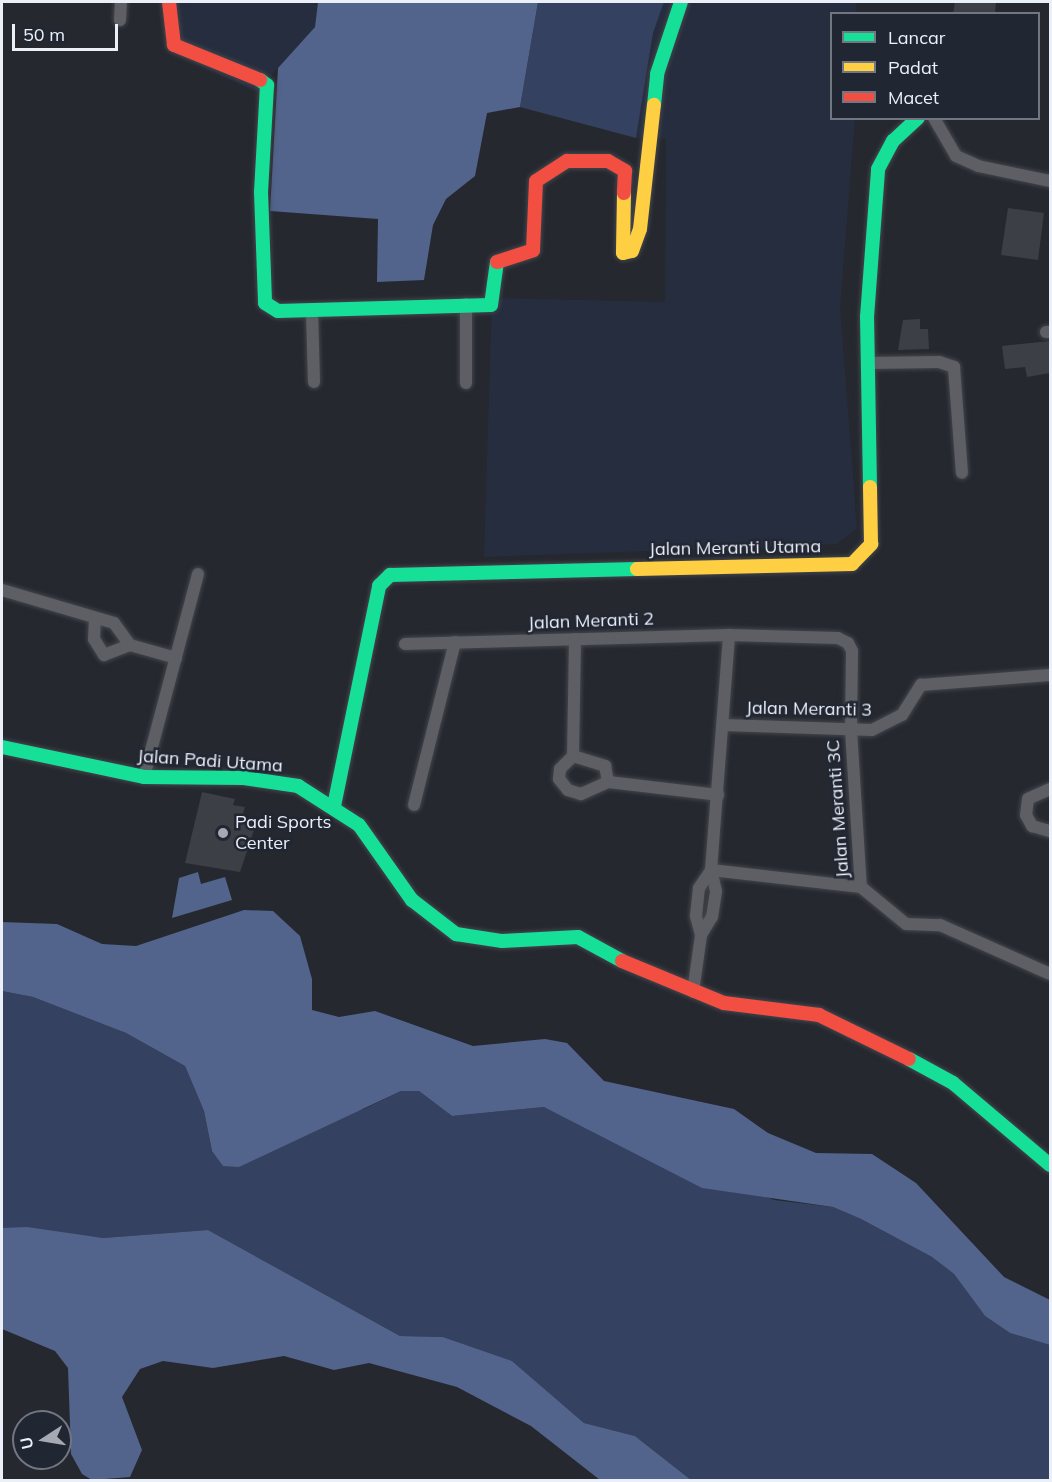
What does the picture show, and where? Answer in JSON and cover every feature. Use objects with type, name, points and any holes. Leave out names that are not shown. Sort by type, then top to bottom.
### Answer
[{"type":"street","points":[[120,20],[121,2]]},
{"type":"street","points":[[169,2],[174,45],[249,71],[267,85],[261,192],[265,303],[272,310],[312,311],[466,304],[491,305],[490,269],[497,258],[533,250],[536,181],[567,161],[608,161],[625,171],[623,253],[635,247],[657,74],[681,2]]},
{"type":"street","name":"Jalan Meranti Utama","points":[[334,806],[379,586],[390,574],[852,564],[871,544],[874,521],[868,363],[878,168],[893,141],[916,120]]},
{"type":"street","points":[[935,120],[956,156],[978,166],[1050,181]]},
{"type":"street","points":[[466,304],[466,383]]},
{"type":"street","points":[[312,311],[314,382]]},
{"type":"street","points":[[868,363],[939,362],[954,367],[962,473]]},
{"type":"street","points":[[144,777],[198,574]]},
{"type":"street","points":[[2,590],[95,619],[114,622],[130,645]]},
{"type":"street","points":[[95,619],[94,639],[104,655],[130,645],[176,658]]},
{"type":"street","points":[[693,992],[701,935],[712,917],[716,891],[711,870],[724,725],[729,635]]},
{"type":"street","name":"Jalan Meranti 2","points":[[405,644],[729,635],[838,638],[848,643],[852,651],[851,730]]},
{"type":"street","points":[[575,639],[573,756],[560,769],[559,779],[568,790],[581,794],[608,782],[718,795]]},
{"type":"street","points":[[414,805],[454,642]]},
{"type":"street","name":"Jalan Meranti 3","points":[[724,725],[851,730],[890,725],[921,685],[1050,675]]},
{"type":"street","name":"Jalan Meranti 3C","points":[[851,730],[861,887]]},
{"type":"street","name":"Jalan Padi Utama","points":[[2,747],[144,777],[272,782],[297,786],[334,806],[375,844],[412,900],[456,934],[502,941],[578,938],[693,992],[724,1003],[819,1015],[889,1044],[952,1083],[1050,1165]]},
{"type":"street","points":[[573,756],[605,766],[608,782]]},
{"type":"street","points":[[1050,789],[1028,799],[1026,815],[1032,826],[1050,831]]},
{"type":"street","points":[[711,870],[861,887],[906,924],[940,925],[1050,974]]},
{"type":"shaded area","points":[[177,2],[318,2],[315,27],[256,92],[175,53]]},
{"type":"shaded area","points":[[318,2],[538,2],[520,107],[487,113],[475,176],[446,199],[433,225],[424,280],[377,282],[378,219],[270,211],[278,68],[315,27]]},
{"type":"shaded area","points":[[538,2],[664,2],[653,33],[636,138],[520,107]]},
{"type":"shaded area","points":[[664,2],[856,2],[856,12],[830,12],[830,120],[855,120],[840,307],[857,528],[837,544],[484,557],[492,298],[665,302],[666,139],[636,138],[653,33]]},
{"type":"shaded area","points":[[198,872],[201,884],[225,877],[232,900],[172,918],[179,878]]},
{"type":"shaded area","points":[[244,910],[273,911],[300,936],[312,979],[312,1010],[339,1017],[375,1011],[473,1046],[545,1039],[567,1043],[604,1081],[734,1109],[768,1133],[816,1153],[872,1154],[916,1183],[1004,1277],[1050,1300],[1050,1345],[1010,1333],[985,1316],[954,1274],[932,1257],[861,1219],[833,1207],[702,1188],[544,1107],[452,1116],[419,1091],[401,1091],[239,1167],[223,1166],[212,1151],[204,1111],[185,1066],[126,1033],[33,997],[2,991],[2,922],[57,924],[102,944],[136,946]]},
{"type":"shaded area","points":[[2,991],[33,997],[126,1033],[185,1066],[204,1111],[212,1151],[364,1109],[401,1091],[419,1091],[452,1116],[544,1107],[774,1200],[833,1207],[861,1219],[932,1257],[954,1274],[985,1316],[1010,1333],[1050,1345],[1050,1480],[691,1480],[635,1436],[584,1423],[512,1361],[443,1337],[400,1336],[208,1230],[103,1238],[2,1228]]},
{"type":"shaded area","points":[[27,1227],[103,1238],[208,1230],[400,1336],[443,1337],[512,1361],[584,1423],[635,1436],[691,1480],[600,1480],[531,1426],[457,1387],[369,1363],[334,1370],[284,1356],[213,1368],[163,1361],[140,1369],[122,1397],[142,1450],[130,1477],[92,1480],[82,1474],[72,1456],[72,1410],[69,1410],[68,1368],[55,1351],[2,1329],[2,1228]]},
{"type":"building","points":[[955,2],[996,2],[995,12],[953,12]]},
{"type":"building","points":[[1008,208],[1044,213],[1038,260],[1001,255]]},
{"type":"building","points":[[920,319],[920,329],[928,329],[929,349],[898,350],[903,320]]},
{"type":"building","points":[[1050,341],[1050,373],[1027,377],[1025,367],[1005,369],[1002,346]]},
{"type":"building","name":"Padi Sports Center","points":[[202,792],[235,799],[233,805],[245,807],[242,817],[257,821],[240,872],[185,863]]},
{"type":"traffic: fast","points":[[654,105],[657,74],[681,2]]},
{"type":"traffic: fast","points":[[260,80],[267,85],[261,192],[265,303],[278,311],[491,305],[497,262]]},
{"type":"traffic: fast","points":[[870,487],[867,317],[878,169],[893,141],[916,120]]},
{"type":"traffic: fast","points":[[334,806],[379,586],[390,575],[637,569]]},
{"type":"traffic: fast","points":[[2,747],[144,777],[244,778],[298,786],[359,825],[412,900],[456,934],[502,941],[578,937],[622,961]]},
{"type":"traffic: fast","points":[[909,1059],[953,1083],[1050,1165]]},
{"type":"traffic: slow","points":[[624,193],[623,253],[632,251],[640,229],[654,105]]},
{"type":"traffic: slow","points":[[637,569],[852,564],[871,544],[870,487]]},
{"type":"traffic: jam","points":[[169,2],[174,45],[260,80]]},
{"type":"traffic: jam","points":[[497,262],[533,250],[536,181],[567,161],[608,161],[625,171],[624,193]]},
{"type":"traffic: jam","points":[[622,961],[724,1003],[819,1015],[909,1059]]},
{"type":"place","name":"Padi Sports Center","points":[[223,833]]}]
